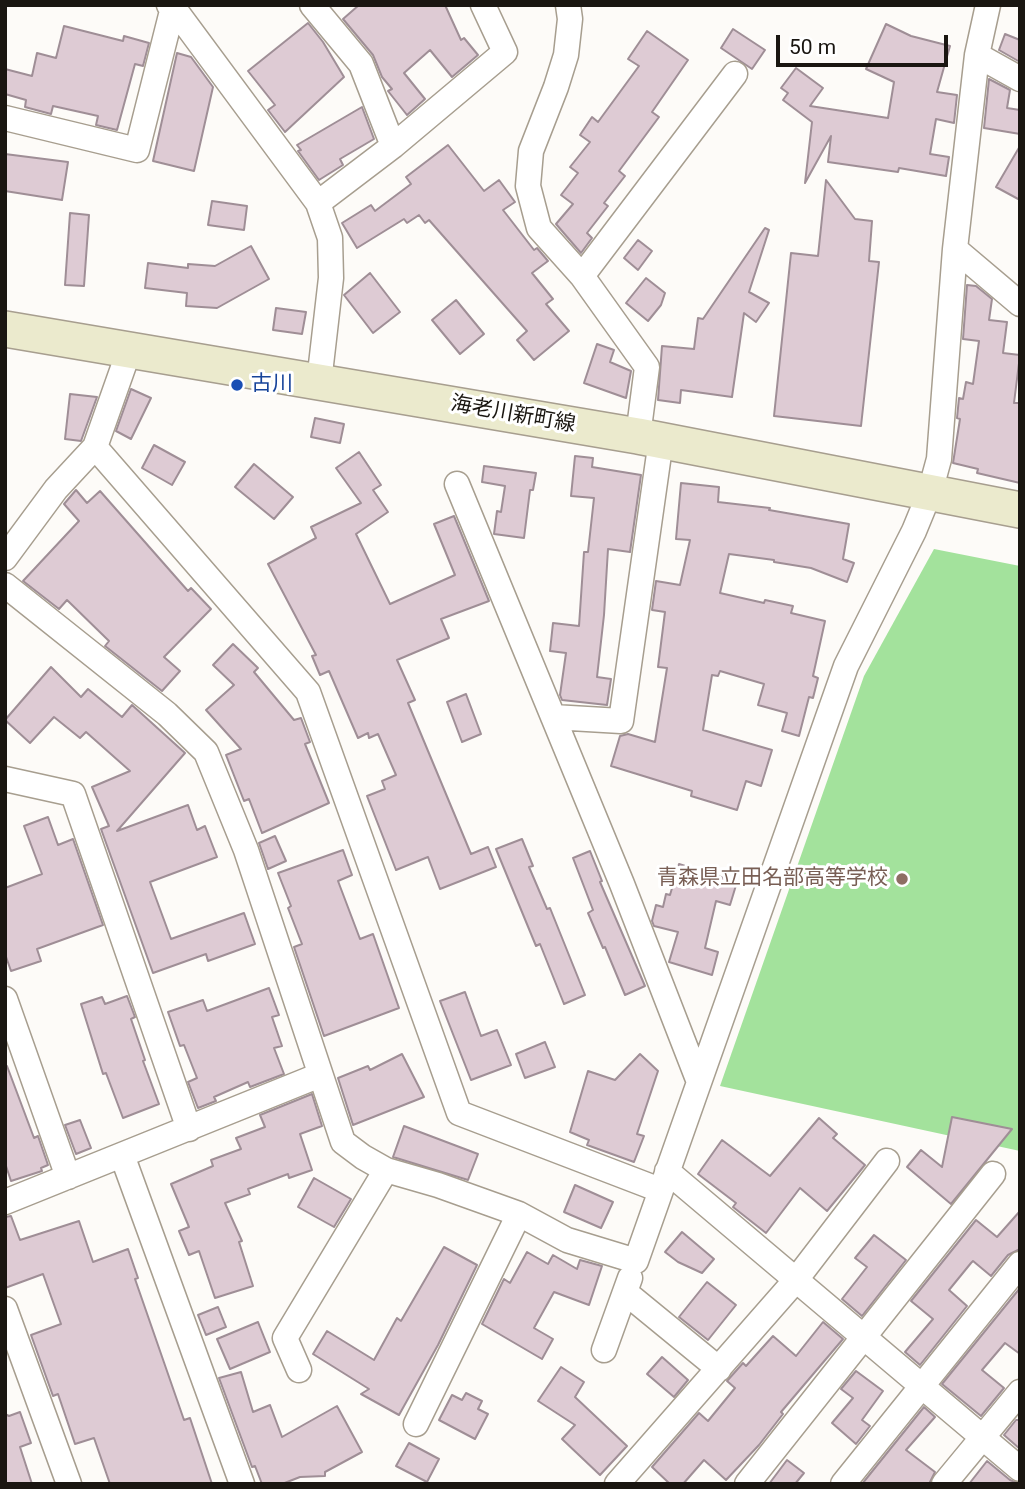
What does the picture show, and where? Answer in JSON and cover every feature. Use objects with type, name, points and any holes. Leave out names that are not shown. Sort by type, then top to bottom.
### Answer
[{"type":"main road","name":"海老川新町線","points":[[5,328],[649,438],[1020,510]]},
{"type":"street","points":[[312,5],[360,64],[393,146]]},
{"type":"street","points":[[318,203],[393,146],[505,52],[483,5]]},
{"type":"street","points":[[553,717],[621,721],[649,438],[647,367],[582,276],[539,228],[528,186],[531,151],[566,55],[570,19],[568,5]]},
{"type":"street","points":[[604,1350],[846,666],[914,531],[930,492],[939,459],[955,248],[977,55],[988,5]]},
{"type":"street","points":[[5,118],[136,150],[171,6]]},
{"type":"street","points":[[171,6],[318,203],[330,238],[331,278],[319,382]]},
{"type":"street","points":[[977,55],[1020,79]]},
{"type":"street","points":[[582,276],[735,74]]},
{"type":"street","points":[[955,248],[1020,304]]},
{"type":"street","points":[[5,558],[56,489],[95,447],[130,348]]},
{"type":"street","points":[[95,447],[308,692],[459,1113],[663,1181],[794,1281],[1020,1469]]},
{"type":"street","points":[[457,484],[622,884],[699,1082]]},
{"type":"street","points":[[5,585],[167,714],[206,752],[246,850],[343,1142],[386,1170],[519,1214],[567,1240],[636,1261]]},
{"type":"street","points":[[5,779],[73,794],[189,1129]]},
{"type":"street","points":[[5,999],[68,1177]]},
{"type":"street","points":[[5,1202],[320,1075]]},
{"type":"street","points":[[122,1156],[242,1484]]},
{"type":"street","points":[[617,1484],[794,1281],[887,1161]]},
{"type":"street","points":[[299,1370],[285,1338],[386,1170]]},
{"type":"street","points":[[747,1484],[993,1174]]},
{"type":"street","points":[[416,1424],[519,1214]]},
{"type":"street","points":[[843,1484],[1020,1264]]},
{"type":"street","points":[[625,1292],[719,1369]]},
{"type":"street","points":[[5,1309],[69,1484]]},
{"type":"street","points":[[944,1484],[1020,1392]]},
{"type":"green space","name":"青森県立田名部高等学校","points":[[934,549],[1020,566],[1020,1151],[720,1086],[864,676]]},
{"type":"building","points":[[359,5],[445,5],[461,40],[464,38],[478,55],[452,77],[430,50],[404,73],[425,99],[407,115],[388,91],[392,89],[382,77],[373,55],[343,19]]},
{"type":"building","points":[[308,23],[344,77],[285,132],[268,110],[275,105],[248,71]]},
{"type":"building","points":[[886,24],[911,36],[950,46],[937,92],[957,95],[954,123],[936,119],[930,154],[949,157],[946,176],[899,168],[898,172],[828,162],[831,136],[805,183],[812,122],[783,100],[788,93],[781,88],[796,68],[823,88],[810,106],[888,118],[894,82],[866,69]]},
{"type":"building","points":[[64,26],[123,41],[124,36],[149,43],[143,66],[135,64],[117,130],[96,125],[98,116],[53,106],[51,114],[25,107],[26,100],[5,94],[5,69],[32,76],[37,53],[56,58]]},
{"type":"building","points":[[733,29],[765,50],[752,69],[721,48]]},
{"type":"building","points":[[647,31],[688,60],[652,112],[659,117],[619,171],[625,176],[604,203],[608,206],[587,233],[592,238],[581,253],[556,224],[573,204],[561,195],[578,173],[570,167],[590,142],[580,135],[592,117],[598,122],[639,66],[628,59]]},
{"type":"building","points":[[1005,34],[1020,40],[1020,62],[999,50]]},
{"type":"building","points":[[177,53],[191,57],[213,87],[194,171],[153,161]]},
{"type":"building","points":[[989,79],[1010,90],[1007,108],[1020,110],[1020,134],[984,128]]},
{"type":"building","points":[[362,107],[374,139],[340,159],[343,165],[319,180],[298,151],[301,150],[297,145]]},
{"type":"building","points":[[448,145],[484,191],[499,180],[515,202],[503,210],[534,250],[537,248],[548,261],[532,273],[553,299],[546,304],[569,331],[534,360],[517,340],[527,331],[429,220],[425,223],[419,215],[407,223],[404,219],[357,248],[342,223],[371,205],[375,211],[411,184],[406,177]]},
{"type":"building","points":[[1020,146],[1020,200],[996,187]]},
{"type":"building","points":[[5,154],[68,162],[62,200],[5,191]]},
{"type":"building","points":[[826,180],[855,219],[872,221],[869,261],[879,262],[861,426],[774,416],[791,253],[818,256]]},
{"type":"building","points":[[212,201],[247,206],[244,230],[208,225]]},
{"type":"building","points":[[70,213],[89,215],[84,286],[65,285]]},
{"type":"building","points":[[765,228],[769,230],[749,292],[769,303],[756,322],[744,313],[732,397],[681,390],[680,403],[658,400],[662,346],[694,349],[698,318],[703,319]]},
{"type":"building","points":[[638,240],[652,251],[638,270],[624,258]]},
{"type":"building","points":[[251,246],[269,279],[217,308],[186,306],[187,293],[145,288],[148,263],[188,268],[188,264],[215,266]]},
{"type":"building","points":[[370,273],[400,312],[373,333],[344,295]]},
{"type":"building","points":[[646,278],[665,293],[661,305],[648,321],[626,303]]},
{"type":"building","points":[[967,285],[976,286],[992,299],[989,320],[1007,322],[1003,353],[1020,355],[1014,403],[1020,403],[1020,483],[977,473],[978,469],[953,463],[960,419],[957,418],[959,398],[963,399],[966,382],[973,384],[979,341],[963,339]]},
{"type":"building","points":[[456,300],[484,334],[460,354],[432,320]]},
{"type":"building","points":[[276,308],[306,312],[302,334],[273,330]]},
{"type":"building","points":[[597,344],[614,350],[610,362],[631,371],[626,398],[584,383]]},
{"type":"building","points":[[131,389],[151,398],[131,439],[116,431]]},
{"type":"building","points":[[70,394],[97,397],[81,441],[65,439]]},
{"type":"building","points":[[315,418],[344,424],[340,443],[311,437]]},
{"type":"building","points":[[154,445],[185,462],[172,485],[142,468]]},
{"type":"building","points":[[359,452],[381,485],[373,490],[388,512],[356,534],[390,604],[455,575],[434,524],[454,516],[489,601],[441,619],[449,638],[397,660],[415,700],[408,703],[471,854],[488,847],[496,867],[440,889],[428,857],[396,870],[367,796],[385,789],[382,781],[396,775],[378,734],[369,738],[368,733],[358,738],[329,671],[320,675],[312,656],[316,655],[268,564],[316,538],[311,527],[361,503],[336,468]]},
{"type":"building","points":[[575,456],[593,458],[592,467],[641,475],[630,552],[608,549],[597,677],[611,679],[607,705],[562,700],[560,695],[566,653],[550,651],[553,623],[579,626],[584,552],[588,552],[594,498],[571,496]]},
{"type":"building","points":[[254,464],[293,497],[274,519],[235,487]]},
{"type":"building","points":[[484,466],[536,473],[533,490],[530,490],[524,538],[494,534],[497,511],[501,512],[505,486],[482,482]]},
{"type":"building","points":[[681,483],[719,487],[718,502],[770,508],[769,510],[849,524],[843,559],[854,563],[847,582],[811,568],[729,554],[720,593],[764,603],[765,600],[793,606],[791,613],[825,621],[813,676],[818,678],[813,698],[809,697],[799,736],[782,731],[787,713],[758,705],[764,684],[720,671],[718,676],[712,675],[703,730],[772,750],[761,786],[746,781],[737,810],[691,796],[692,791],[611,766],[620,736],[628,734],[655,742],[667,668],[658,667],[665,612],[652,610],[656,581],[680,585],[690,540],[676,539]]},
{"type":"building","points":[[76,490],[87,503],[100,491],[188,591],[191,588],[211,609],[164,657],[180,671],[162,691],[105,646],[109,641],[67,600],[59,609],[23,581],[79,521],[64,504]]},
{"type":"building","points":[[233,644],[258,668],[254,672],[294,720],[301,718],[310,742],[305,744],[329,803],[262,833],[249,799],[244,801],[226,755],[241,749],[206,710],[234,685],[213,665]]},
{"type":"building","points":[[51,667],[81,697],[88,689],[122,717],[132,705],[185,753],[117,831],[188,805],[197,830],[205,826],[217,857],[150,882],[171,939],[244,913],[255,944],[208,961],[206,954],[153,973],[101,829],[109,826],[92,787],[130,771],[86,732],[80,738],[54,717],[30,743],[5,720]]},
{"type":"building","points":[[466,694],[481,734],[462,742],[447,702]]},
{"type":"building","points":[[48,817],[58,845],[73,839],[103,925],[37,949],[41,961],[11,971],[5,954],[5,888],[42,874],[24,826]]},
{"type":"building","points":[[275,836],[286,861],[268,869],[259,843]]},
{"type":"building","points":[[522,839],[533,866],[529,867],[547,909],[550,908],[585,995],[564,1004],[540,944],[536,946],[496,849]]},
{"type":"building","points":[[343,850],[352,875],[338,881],[360,939],[373,934],[399,1008],[324,1036],[294,947],[302,944],[278,873]]},
{"type":"building","points":[[590,851],[602,881],[600,882],[645,986],[625,995],[588,913],[593,910],[573,858]]},
{"type":"building","points":[[679,864],[737,882],[730,905],[716,901],[705,948],[718,952],[712,975],[669,962],[678,932],[654,926],[652,921],[656,905],[663,907],[666,894],[670,895]]},
{"type":"building","points":[[269,988],[279,1015],[272,1017],[282,1046],[274,1048],[284,1074],[250,1087],[248,1082],[214,1097],[216,1101],[198,1108],[188,1082],[197,1078],[184,1045],[180,1046],[168,1012],[203,1000],[207,1011]]},
{"type":"building","points":[[465,992],[481,1036],[497,1030],[511,1065],[471,1080],[440,1001]]},
{"type":"building","points":[[127,996],[135,1017],[131,1019],[145,1060],[143,1061],[159,1104],[123,1118],[106,1073],[103,1074],[81,1004],[102,997],[105,1004]]},
{"type":"building","points":[[545,1042],[555,1067],[525,1078],[516,1054]]},
{"type":"building","points":[[402,1054],[424,1097],[353,1125],[338,1078],[368,1066],[370,1070]]},
{"type":"building","points":[[640,1054],[658,1071],[637,1134],[644,1136],[634,1162],[587,1145],[589,1140],[570,1132],[588,1071],[615,1080]]},
{"type":"building","points":[[5,1066],[34,1138],[38,1136],[48,1165],[41,1168],[42,1171],[11,1181],[5,1163]]},
{"type":"building","points":[[312,1094],[322,1126],[300,1134],[312,1170],[289,1178],[288,1174],[248,1189],[250,1194],[225,1203],[242,1241],[239,1242],[253,1286],[215,1298],[199,1251],[189,1255],[179,1231],[189,1227],[171,1184],[213,1166],[211,1160],[241,1149],[236,1138],[265,1127],[260,1115]]},
{"type":"building","points":[[952,1117],[1012,1129],[951,1204],[907,1167],[921,1150],[942,1167]]},
{"type":"building","points":[[819,1118],[837,1134],[833,1138],[865,1165],[827,1211],[800,1188],[766,1233],[733,1207],[736,1203],[698,1174],[722,1140],[770,1176]]},
{"type":"building","points":[[80,1120],[91,1148],[76,1154],[65,1125]]},
{"type":"building","points":[[404,1126],[478,1154],[468,1180],[393,1157]]},
{"type":"building","points":[[314,1178],[351,1199],[334,1227],[298,1207]]},
{"type":"building","points":[[575,1185],[613,1202],[601,1228],[564,1212]]},
{"type":"building","points":[[1020,1211],[1020,1249],[1008,1255],[991,1276],[973,1261],[971,1263],[949,1290],[967,1306],[920,1365],[905,1352],[933,1319],[911,1301],[976,1220],[997,1237]]},
{"type":"building","points":[[11,1216],[20,1240],[79,1221],[93,1262],[128,1249],[138,1278],[135,1279],[184,1420],[190,1418],[212,1484],[110,1484],[94,1438],[75,1444],[58,1394],[53,1396],[31,1335],[61,1324],[43,1274],[5,1288],[5,1217]]},
{"type":"building","points":[[682,1232],[714,1259],[702,1273],[678,1262],[665,1252]]},
{"type":"building","points":[[874,1235],[906,1260],[862,1316],[842,1299],[867,1267],[855,1258]]},
{"type":"building","points":[[444,1247],[477,1265],[438,1345],[399,1415],[361,1394],[369,1389],[313,1354],[327,1331],[374,1360],[397,1318],[401,1321]]},
{"type":"building","points":[[527,1252],[548,1264],[553,1255],[577,1269],[580,1260],[602,1266],[589,1305],[554,1292],[534,1328],[553,1339],[542,1359],[482,1324],[504,1279],[510,1283]]},
{"type":"building","points":[[707,1282],[736,1305],[708,1340],[679,1317]]},
{"type":"building","points":[[1020,1288],[1020,1354],[1005,1343],[982,1370],[1004,1388],[981,1416],[942,1384]]},
{"type":"building","points":[[218,1307],[226,1327],[206,1335],[198,1315]]},
{"type":"building","points":[[258,1322],[270,1352],[230,1369],[217,1339]]},
{"type":"building","points":[[823,1322],[843,1339],[781,1412],[783,1414],[759,1445],[726,1480],[704,1460],[683,1484],[670,1484],[652,1467],[699,1413],[708,1421],[735,1388],[727,1381],[743,1363],[746,1366],[773,1336],[796,1356]]},
{"type":"building","points":[[662,1357],[688,1380],[674,1397],[647,1374]]},
{"type":"building","points":[[561,1367],[584,1382],[575,1397],[627,1446],[600,1475],[562,1439],[575,1425],[538,1401]]},
{"type":"building","points":[[856,1371],[883,1391],[862,1420],[870,1426],[856,1444],[832,1423],[853,1398],[841,1389]]},
{"type":"building","points":[[241,1372],[253,1412],[270,1405],[282,1437],[337,1406],[362,1452],[325,1472],[325,1476],[300,1477],[282,1484],[262,1484],[255,1466],[252,1467],[219,1378]]},
{"type":"building","points":[[466,1393],[482,1401],[478,1409],[488,1414],[475,1439],[439,1420],[452,1395],[462,1400]]},
{"type":"building","points":[[924,1407],[935,1417],[906,1450],[935,1472],[929,1484],[862,1484]]},
{"type":"building","points":[[20,1412],[31,1443],[20,1447],[32,1484],[5,1484],[5,1414],[9,1416]]},
{"type":"building","points":[[1016,1420],[1020,1420],[1020,1449],[1004,1435]]},
{"type":"building","points":[[409,1443],[439,1459],[427,1482],[396,1466]]},
{"type":"building","points":[[787,1460],[804,1473],[795,1484],[769,1484]]},
{"type":"building","points":[[987,1461],[1010,1480],[1020,1484],[969,1484]]},
{"type":"place","name":"古川","points":[[237,385]]},
{"type":"place","name":"青森県立田名部高等学校","points":[[902,879]]}]
